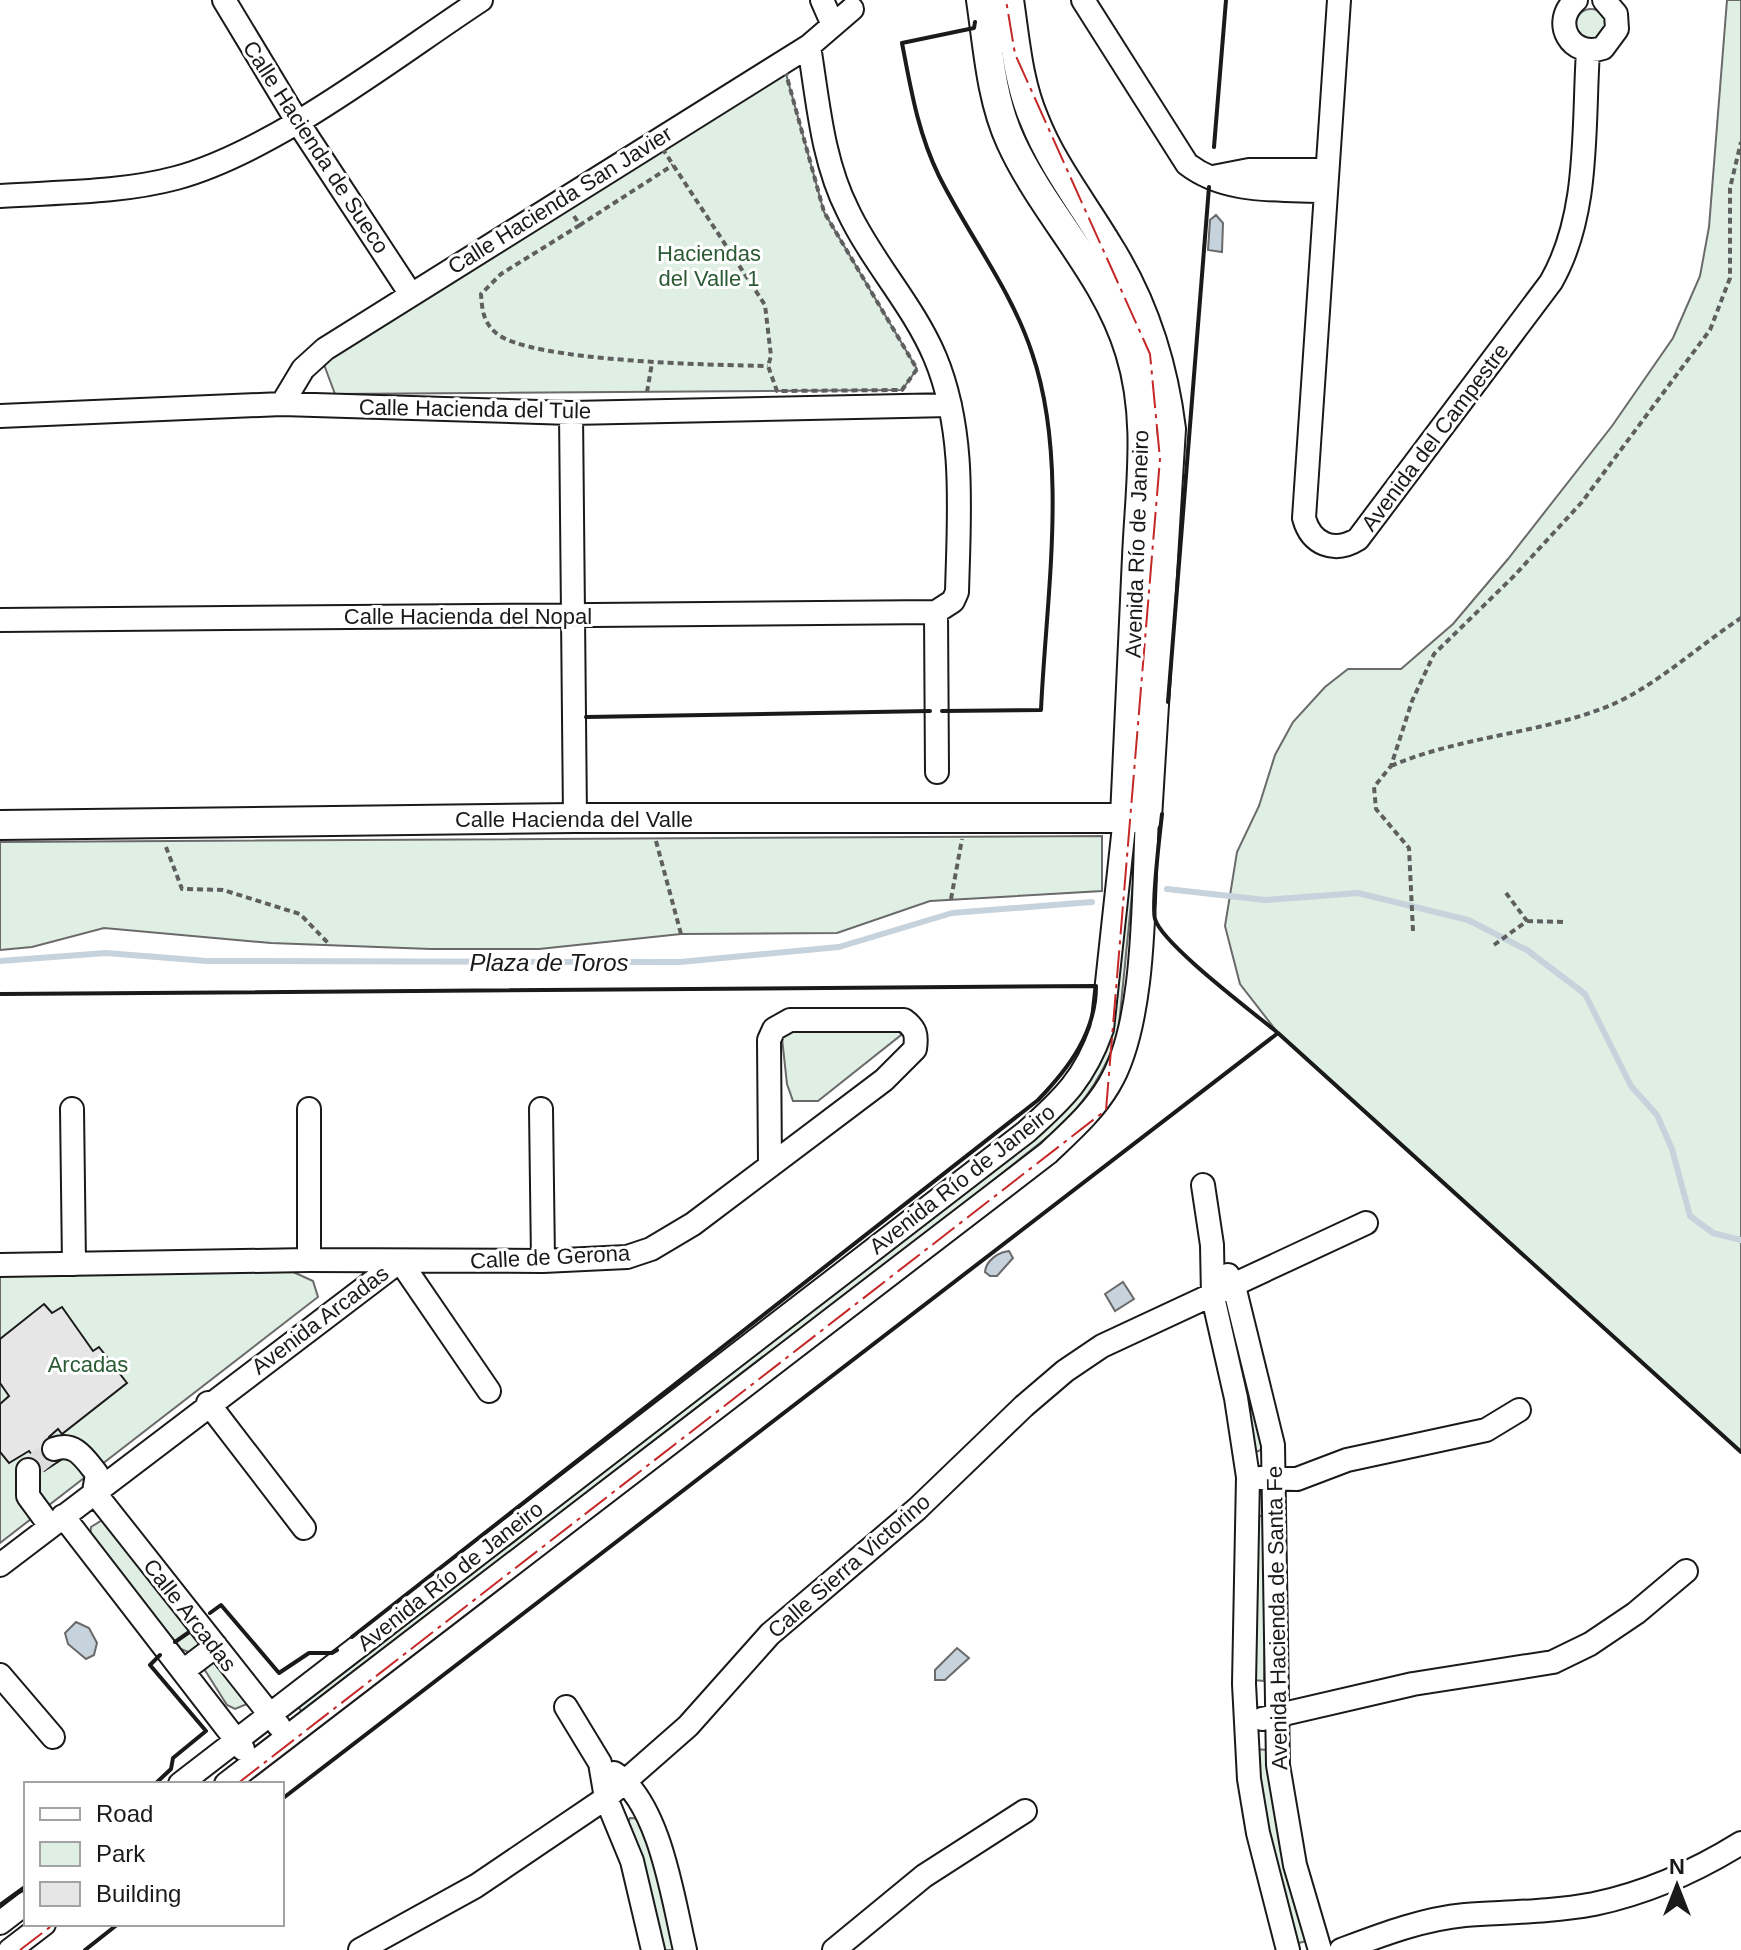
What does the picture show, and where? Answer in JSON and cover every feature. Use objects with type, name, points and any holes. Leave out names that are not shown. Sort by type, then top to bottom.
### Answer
[{"type":"main road","name":"Avenida Río de Janeiro","points":[[981,0],[998,103],[1010,140],[1023,165],[1076,242],[1119,323],[1137,384],[1143,448],[1136,818]]},
{"type":"main road","name":"Avenida Río de Janeiro","points":[[1009,0],[1022,83],[1033,117],[1053,158],[1111,249],[1157,352],[1165,383],[1171,429],[1136,818]]},
{"type":"main road","name":"Calle Hacienda del Valle","points":[[0,825],[575,818],[1136,818]]},
{"type":"street","name":"Calle Hacienda de Sueco","points":[[224,0],[297,121],[410,293]]},
{"type":"street","points":[[0,196],[112,188],[178,178],[230,157],[297,121],[481,0]]},
{"type":"street","points":[[822,0],[833,25]]},
{"type":"street","name":"Avenida del Campestre","points":[[1339,0],[1304,518],[1308,531],[1319,542],[1334,547],[1358,539],[1551,282],[1564,260],[1578,210],[1588,51]]},
{"type":"street","points":[[1576,0],[1565,13],[1563,29],[1572,44],[1588,51],[1603,48],[1617,29],[1616,14],[1604,0]]},
{"type":"street","points":[[1093,6],[1181,159],[1199,173],[1213,177],[1240,170],[1326,181]]},
{"type":"street","name":"Calle Hacienda San Javier","points":[[282,404],[314,357],[410,293],[809,46],[852,9]]},
{"type":"street","points":[[809,46],[825,145],[835,181],[848,211],[935,357],[950,405],[957,449],[957,592],[953,601],[936,612],[937,772]]},
{"type":"street","name":"Calle Hacienda del Tule","points":[[0,416],[282,404],[571,413],[950,405]]},
{"type":"street","points":[[571,413],[575,818]]},
{"type":"street","name":"Calle Hacienda del Nopal","points":[[0,620],[936,612]]},
{"type":"street","name":"Avenida Río de Janeiro","points":[[183,1782],[1013,1142],[1070,1093],[1093,1055],[1102,1029],[1136,818]]},
{"type":"street","name":"Avenida Río de Janeiro","points":[[229,1782],[1022,1172],[1089,1114],[1122,1058],[1132,1019],[1136,818]]},
{"type":"street","name":"Calle de Gerona","points":[[400,1261],[543,1261],[627,1257],[651,1249],[693,1224],[770,1166],[909,1058],[915,1049],[916,1031],[912,1026],[904,1020],[790,1020],[774,1029],[769,1040],[770,1166]]},
{"type":"street","points":[[72,1109],[74,1264]]},
{"type":"street","points":[[309,1109],[309,1260]]},
{"type":"street","points":[[541,1109],[543,1261]]},
{"type":"street","points":[[1203,1185],[1212,1245],[1213,1297]]},
{"type":"street","name":"Calle Sierra Victorino","points":[[360,1950],[476,1886],[606,1798],[688,1726],[770,1634],[917,1509],[1065,1371],[1102,1346],[1213,1297],[1366,1223]]},
{"type":"street","points":[[1212,1245],[1234,1286]]},
{"type":"street","points":[[400,1261],[489,1391]]},
{"type":"street","name":"Avenida Arcadas","points":[[0,1265],[400,1261]]},
{"type":"street","name":"Avenida Arcadas","points":[[0,1565],[208,1403],[400,1261]]},
{"type":"street","name":"Avenida Hacienda de Santa Fe","points":[[1234,1286],[1273,1445],[1276,1478],[1275,1717],[1284,1811],[1320,1950]]},
{"type":"street","name":"Avenida Hacienda de Santa Fe","points":[[1213,1297],[1236,1398],[1248,1477],[1244,1722],[1258,1833],[1288,1950]]},
{"type":"street","points":[[208,1403],[304,1528]]},
{"type":"street","points":[[1248,1477],[1297,1479],[1347,1460],[1486,1430],[1519,1410]]},
{"type":"street","points":[[54,1449],[61,1446],[79,1452],[97,1474],[94,1492]]},
{"type":"street","name":"Calle Arcadas","points":[[28,1470],[28,1496],[56,1521],[183,1671],[254,1762]]},
{"type":"street","name":"Calle Arcadas","points":[[94,1492],[287,1737]]},
{"type":"street","points":[[1244,1722],[1413,1684],[1553,1662],[1590,1644],[1636,1613],[1686,1571]]},
{"type":"street","points":[[183,1671],[216,1646]]},
{"type":"street","points":[[0,1675],[53,1737]]},
{"type":"street","points":[[566,1707],[600,1763],[606,1798],[632,1861],[653,1950]]},
{"type":"street","points":[[600,1763],[626,1781],[661,1849],[685,1950]]},
{"type":"street","points":[[834,1950],[924,1876],[1025,1811]]},
{"type":"street","points":[[1341,1950],[1424,1922],[1463,1915],[1538,1913],[1596,1903],[1656,1886],[1741,1843]]},
{"type":"street","points":[[0,1923],[24,1905]]},
{"type":"street","points":[[10,1950],[41,1926]]},
{"type":"path","points":[[785,70],[824,212],[917,369],[902,390],[777,391],[768,366],[771,356],[765,305],[662,148],[785,70]]},
{"type":"path","points":[[1413,931],[1409,848],[1376,809],[1374,787],[1391,766],[1412,701],[1434,654],[1514,576],[1582,502],[1710,330],[1730,278],[1730,188],[1741,142]]},
{"type":"path","points":[[580,225],[501,274],[481,294],[483,317],[497,334],[532,346],[652,363],[768,366]]},
{"type":"path","points":[[1391,766],[1426,751],[1607,706],[1653,683],[1693,649],[1741,618]]},
{"type":"path","points":[[951,899],[962,837]]},
{"type":"path","points":[[656,838],[681,934]]},
{"type":"path","points":[[164,841],[182,889],[223,890],[300,914],[330,945]]},
{"type":"path","points":[[1506,893],[1527,921]]},
{"type":"path","points":[[1494,945],[1527,921],[1564,922]]},
{"type":"green space","points":[[1727,0],[1741,0],[1741,1452],[1278,1033],[1240,984],[1225,926],[1237,852],[1259,806],[1275,755],[1293,722],[1325,687],[1348,669],[1401,669],[1453,624],[1612,426],[1673,338],[1700,276],[1709,227]]},
{"type":"green space","points":[[1591,9],[1602,13],[1606,24],[1602,35],[1591,39],[1580,35],[1576,24],[1580,13]]},
{"type":"green space","name":"Haciendas del Valle 1","points":[[785,70],[824,212],[917,369],[902,390],[335,394],[323,362]]},
{"type":"green space","points":[[1132,828],[1138,833],[1118,1035],[1094,1084],[1070,1117],[839,1303],[303,1713],[297,1706],[1080,1092]]},
{"type":"green space","points":[[1102,836],[1102,891],[930,901],[837,933],[681,934],[539,949],[431,949],[271,943],[104,928],[32,947],[0,950],[0,842]]},
{"type":"green space","points":[[801,1017],[897,1020],[901,1035],[818,1101],[793,1101],[787,1084],[782,1038]]},
{"type":"green space","name":"Arcadas","points":[[291,1271],[313,1281],[318,1297],[0,1543],[0,1276]]},
{"type":"green space","points":[[1233,1327],[1265,1448],[1254,1453],[1223,1330]]},
{"type":"green space","points":[[1253,1516],[1267,1516],[1264,1681],[1253,1680]]},
{"type":"green space","points":[[107,1517],[204,1645],[193,1654],[181,1649],[90,1538],[91,1527]]},
{"type":"green space","points":[[214,1655],[249,1693],[247,1704],[235,1709],[227,1705],[201,1664]]},
{"type":"green space","points":[[1254,1749],[1268,1750],[1307,1941],[1294,1944],[1274,1868]]},
{"type":"green space","points":[[630,1818],[644,1819],[679,1950],[662,1950],[626,1826]]},
{"type":"shaded area","points":[[1216,215],[1223,223],[1222,252],[1208,250],[1210,220]]},
{"type":"shaded area","points":[[1009,1251],[1013,1258],[997,1276],[985,1272],[994,1257]]},
{"type":"shaded area","points":[[1123,1282],[1134,1299],[1115,1311],[1105,1294]]},
{"type":"shaded area","points":[[76,1622],[89,1628],[97,1643],[94,1655],[86,1659],[68,1644],[65,1633]]},
{"type":"shaded area","points":[[957,1648],[969,1658],[945,1680],[935,1680],[935,1670]]},
{"type":"building","points":[[44,1304],[52,1313],[62,1307],[93,1351],[99,1347],[127,1383],[62,1434],[58,1429],[49,1437],[64,1458],[44,1471],[29,1451],[9,1463],[0,1452],[0,1404],[9,1396],[0,1383],[0,1339]]},
{"type":"waterway","name":"Plaza de Toros","points":[[1167,889],[1265,900],[1358,893],[1468,920],[1527,950],[1585,994],[1631,1086],[1657,1115],[1672,1149],[1690,1216],[1713,1233],[1741,1240]]},
{"type":"waterway","name":"Plaza de Toros","points":[[0,961],[106,953],[207,961],[680,962],[839,947],[952,913],[1092,902]]},
{"type":"tunnel","points":[[28,1470],[54,1449]]},
{"type":"wall","points":[[1214,147],[1226,0]]},
{"type":"wall","points":[[942,711],[1041,710],[1050,576],[1050,439],[1032,353],[1013,307],[932,160],[916,111],[902,43],[974,28],[975,22]]},
{"type":"wall","points":[[1168,702],[1209,187]]},
{"type":"wall","points":[[586,717],[930,711]]},
{"type":"wall","points":[[1162,814],[1155,919],[1161,930],[1191,961],[1278,1033]]},
{"type":"wall","points":[[0,994],[1096,986],[1095,1003],[1086,1035],[1070,1063],[1038,1100],[352,1637]]},
{"type":"wall","points":[[284,1797],[1278,1033],[1741,1452]]},
{"type":"wall","points":[[210,1613],[221,1605],[279,1673],[309,1653],[332,1653],[337,1650]]},
{"type":"wall","points":[[175,1642],[195,1628]]},
{"type":"wall","points":[[157,1782],[171,1769],[173,1758],[206,1731],[150,1665],[160,1655]]},
{"type":"wall","points":[[0,1905],[24,1887]]},
{"type":"wall","points":[[85,1950],[115,1926]]},
{"type":"power","points":[[240,1782],[1106,1110],[1160,459],[1150,354],[1015,54],[1006,0]]},
{"type":"power","points":[[20,1950],[51,1926]]}]
